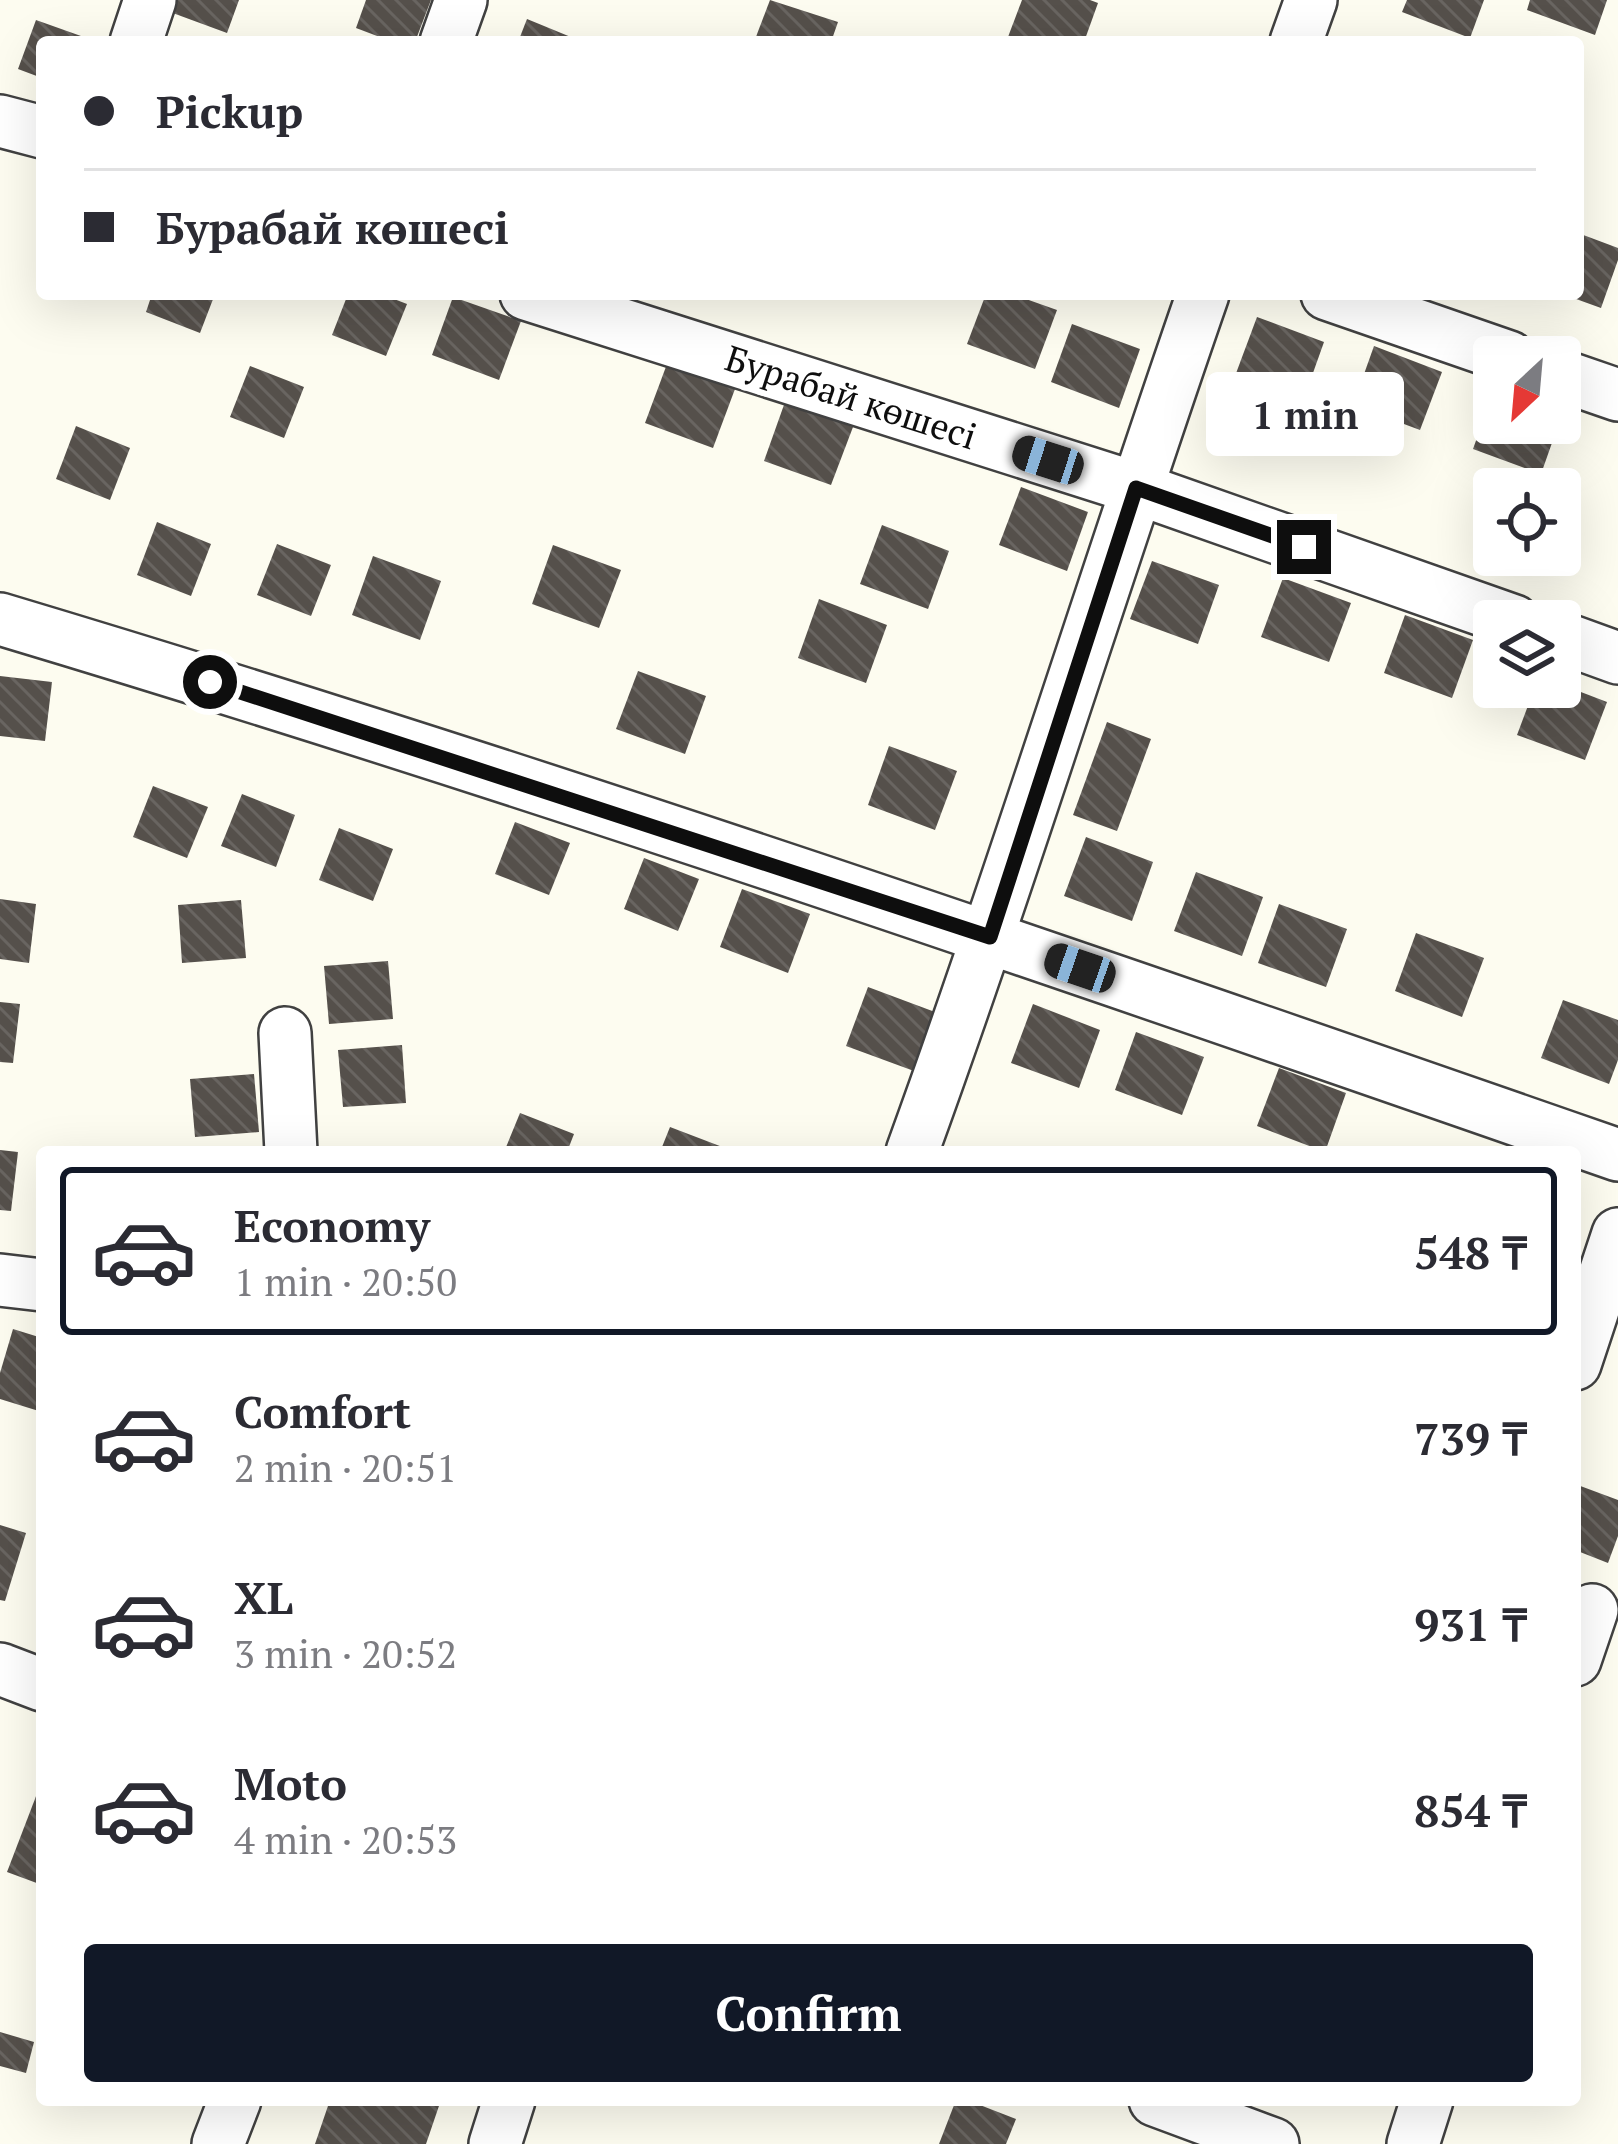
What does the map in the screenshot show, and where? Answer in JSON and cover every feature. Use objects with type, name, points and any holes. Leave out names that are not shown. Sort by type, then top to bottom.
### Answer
[{"type":"street","points":[[138,36],[150,0]]},
{"type":"street","points":[[448,36],[461,0]]},
{"type":"street","points":[[1298,36],[1311,0]]},
{"type":"street","points":[[0,121],[36,130]]},
{"type":"street","name":"Бурабай көшесі","points":[[545,300],[1136,488],[1473,607]]},
{"type":"street","points":[[914,1146],[990,937],[1201,300]]},
{"type":"street","points":[[1344,300],[1473,345]]},
{"type":"street","points":[[1581,382],[1618,394]]},
{"type":"street","points":[[0,619],[252,694],[990,937],[1618,1155]]},
{"type":"street","points":[[1581,645],[1618,658]]},
{"type":"street","points":[[285,1034],[292,1146]]},
{"type":"street","points":[[1581,1346],[1618,1234]]},
{"type":"street","points":[[0,1280],[36,1284]]},
{"type":"street","points":[[1581,1645],[1595,1611]]},
{"type":"street","points":[[0,1670],[36,1683]]},
{"type":"street","points":[[218,2144],[234,2106]]},
{"type":"street","points":[[494,2144],[507,2106]]},
{"type":"street","points":[[1171,2106],[1273,2144]]},
{"type":"street","points":[[1413,2144],[1425,2106]]},
{"type":"building","points":[[174,0],[239,0],[227,33],[170,12]]},
{"type":"building","points":[[366,0],[431,0],[417,36],[377,36],[356,28]]},
{"type":"building","points":[[770,0],[838,22],[833,36],[756,36]]},
{"type":"building","points":[[1022,0],[1098,3],[1086,36],[1008,36]]},
{"type":"building","points":[[1407,0],[1484,0],[1471,36],[1402,12]]},
{"type":"building","points":[[1530,0],[1607,0],[1595,35],[1527,10]]},
{"type":"building","points":[[527,19],[568,36],[520,36]]},
{"type":"building","points":[[36,20],[81,36],[36,36],[36,76],[18,69]]},
{"type":"building","points":[[1584,235],[1618,248],[1601,308],[1579,300],[1584,300]]},
{"type":"building","points":[[150,300],[213,300],[200,333],[146,312]]},
{"type":"building","points":[[346,300],[407,304],[386,356],[332,335]]},
{"type":"building","points":[[452,300],[521,321],[499,380],[432,355]]},
{"type":"building","points":[[984,300],[1029,300],[1057,310],[1035,369],[967,344]]},
{"type":"building","points":[[1257,317],[1324,342],[1303,401],[1235,376]]},
{"type":"building","points":[[1072,324],[1140,349],[1119,408],[1051,382]]},
{"type":"building","points":[[1374,346],[1442,372],[1420,430],[1353,405]]},
{"type":"building","points":[[667,364],[735,389],[713,448],[645,423]]},
{"type":"building","points":[[250,366],[304,387],[284,438],[230,417]]},
{"type":"building","points":[[785,402],[853,427],[831,485],[764,461]]},
{"type":"building","points":[[76,426],[130,448],[110,500],[56,479]]},
{"type":"building","points":[[1475,444],[1552,444],[1543,468],[1525,468],[1473,449]]},
{"type":"building","points":[[1021,487],[1088,512],[1067,571],[999,545]]},
{"type":"building","points":[[157,522],[211,544],[191,596],[137,575]]},
{"type":"building","points":[[882,525],[949,551],[928,609],[860,584]]},
{"type":"building","points":[[277,544],[331,565],[311,616],[257,595]]},
{"type":"building","points":[[553,545],[621,570],[599,628],[532,604]]},
{"type":"building","points":[[373,556],[441,581],[420,640],[352,615]]},
{"type":"building","points":[[1152,561],[1219,585],[1198,644],[1130,619]]},
{"type":"building","points":[[1283,578],[1351,603],[1329,662],[1261,637]]},
{"type":"building","points":[[819,599],[887,625],[866,683],[798,658]]},
{"type":"building","points":[[1405,615],[1473,640],[1452,698],[1384,673]]},
{"type":"building","points":[[638,671],[706,696],[685,754],[616,729]]},
{"type":"building","points":[[0,676],[52,682],[45,741],[0,736]]},
{"type":"building","points":[[1581,692],[1607,702],[1585,760],[1517,735],[1527,708],[1581,708]]},
{"type":"building","points":[[1107,722],[1151,739],[1117,831],[1073,815]]},
{"type":"building","points":[[889,746],[957,771],[935,830],[868,805]]},
{"type":"building","points":[[153,786],[208,807],[187,858],[133,837]]},
{"type":"building","points":[[242,794],[295,815],[276,867],[221,846]]},
{"type":"building","points":[[515,822],[570,843],[549,895],[495,874]]},
{"type":"building","points":[[339,828],[393,849],[373,901],[319,880]]},
{"type":"building","points":[[1086,837],[1153,862],[1132,921],[1064,896]]},
{"type":"building","points":[[644,858],[699,879],[678,931],[624,909]]},
{"type":"building","points":[[1196,872],[1263,897],[1242,956],[1174,931]]},
{"type":"building","points":[[742,889],[810,914],[788,973],[720,947]]},
{"type":"building","points":[[0,899],[36,904],[29,963],[0,959]]},
{"type":"building","points":[[241,900],[246,958],[182,963],[178,905]]},
{"type":"building","points":[[1279,904],[1347,929],[1326,987],[1258,963]]},
{"type":"building","points":[[1416,933],[1484,958],[1462,1017],[1395,991]]},
{"type":"building","points":[[388,961],[393,1019],[329,1024],[324,966]]},
{"type":"building","points":[[868,987],[935,1012],[914,1071],[846,1046]]},
{"type":"building","points":[[1563,1000],[1618,1020],[1618,1060],[1609,1084],[1541,1058]]},
{"type":"building","points":[[0,1002],[20,1004],[13,1063],[0,1062]]},
{"type":"building","points":[[1033,1004],[1100,1030],[1079,1088],[1011,1063]]},
{"type":"building","points":[[1136,1032],[1204,1057],[1182,1115],[1115,1090]]},
{"type":"building","points":[[402,1045],[406,1103],[343,1107],[338,1050]]},
{"type":"building","points":[[1279,1068],[1346,1093],[1327,1146],[1309,1146],[1257,1126]]},
{"type":"building","points":[[254,1074],[259,1132],[195,1137],[190,1079]]},
{"type":"building","points":[[520,1113],[574,1134],[569,1146],[506,1146]]},
{"type":"building","points":[[670,1127],[720,1146],[662,1146]]},
{"type":"building","points":[[0,1150],[18,1152],[11,1211],[0,1210]]},
{"type":"building","points":[[13,1329],[36,1336],[36,1410],[0,1399],[0,1373]]},
{"type":"building","points":[[1581,1486],[1618,1500],[1618,1536],[1608,1563],[1581,1552]]},
{"type":"building","points":[[0,1525],[26,1533],[5,1601],[0,1600]]},
{"type":"building","points":[[36,1796],[36,1883],[7,1872]]},
{"type":"building","points":[[0,2032],[34,2042],[26,2073],[0,2066]]},
{"type":"building","points":[[328,2106],[439,2106],[426,2144],[315,2144]]},
{"type":"building","points":[[954,2106],[982,2106],[1016,2119],[1006,2144],[939,2144]]},
{"type":"route","points":[[210,682],[990,937],[1136,488],[1304,547]]}]
